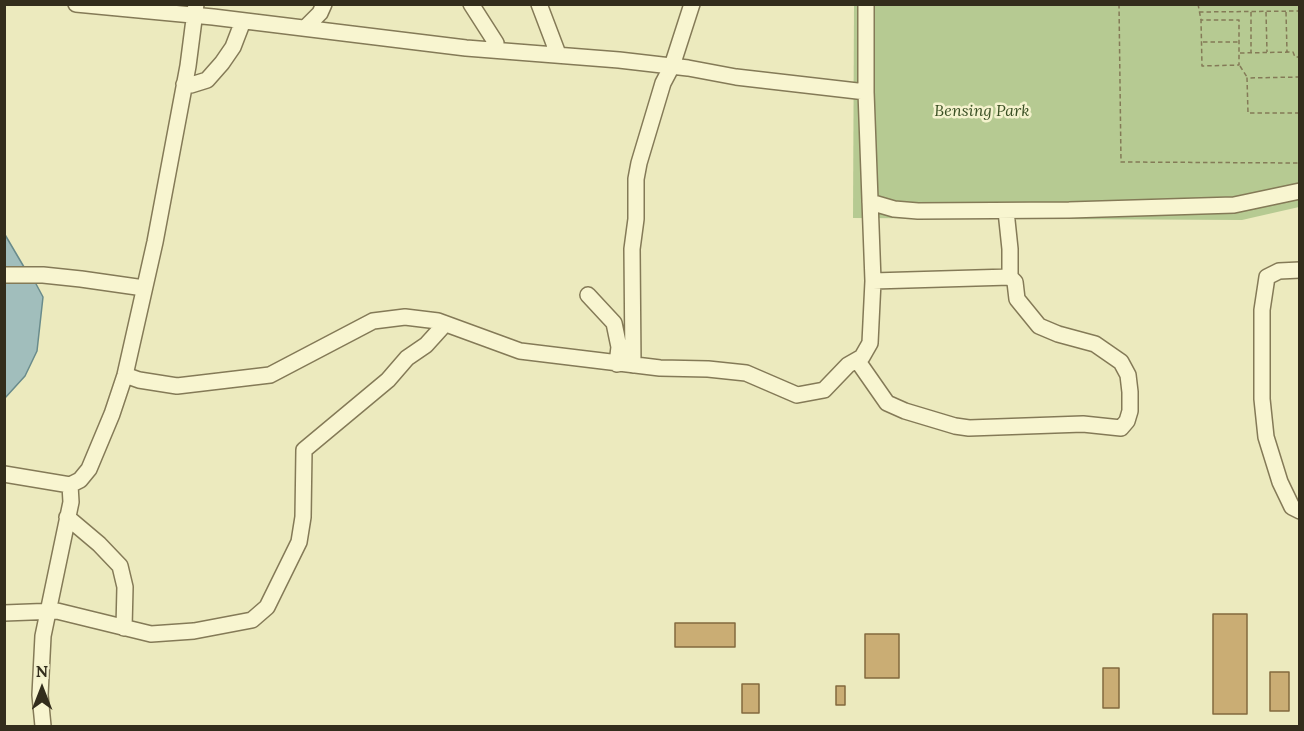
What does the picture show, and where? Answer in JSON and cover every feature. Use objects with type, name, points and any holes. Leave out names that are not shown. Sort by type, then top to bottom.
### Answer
[{"type":"lane","points":[[76,4],[195,10],[243,21],[496,50],[672,66],[736,77],[866,92]]},
{"type":"lane","points":[[305,28],[320,13],[324,4]]},
{"type":"lane","points":[[471,4],[496,43],[496,50]]},
{"type":"lane","points":[[539,4],[558,54]]},
{"type":"lane","points":[[625,364],[636,219],[636,179],[663,83],[672,66],[692,4]]},
{"type":"lane","points":[[125,375],[139,380],[177,386],[270,375],[373,321],[405,317],[445,324],[520,351],[660,368],[746,373],[796,396],[824,390],[848,365],[862,357],[870,343],[873,281],[866,92],[866,4]]},
{"type":"lane","points":[[4,474],[70,485],[80,480],[89,469],[112,414],[125,375],[157,232],[195,10]]},
{"type":"lane","points":[[184,84],[192,85],[207,80],[233,46],[243,21]]},
{"type":"lane","points":[[870,202],[894,209],[918,212],[1006,211],[1234,205],[1299,191]]},
{"type":"lane","points":[[857,360],[887,403],[905,411],[955,426],[969,428],[1083,424],[1121,428],[1127,421],[1130,411],[1128,375],[1121,362],[1095,344],[1058,334],[1039,326],[1017,299],[1015,282],[1011,277],[1011,249],[1006,211]]},
{"type":"lane","points":[[1296,509],[1271,459],[1266,437],[1262,399],[1262,310],[1267,277],[1279,271],[1299,270]]},
{"type":"lane","points":[[4,275],[43,275],[144,288]]},
{"type":"lane","points":[[873,281],[1011,277]]},
{"type":"lane","points":[[588,294],[614,323],[625,364]]},
{"type":"lane","points":[[4,613],[57,611],[151,634],[194,631],[252,620],[267,607],[299,542],[303,517],[304,450],[388,380],[407,358],[426,345],[445,324]]},
{"type":"lane","points":[[43,726],[41,684],[43,636],[71,502],[70,485]]},
{"type":"lane","points":[[68,518],[99,543],[120,566],[125,587],[124,628]]},
{"type":"path","points":[[1119,4],[1121,162],[1299,163]]},
{"type":"path","points":[[1198,4],[1201,20],[1202,66],[1239,65]]},
{"type":"path","points":[[1266,11],[1266,52]]},
{"type":"path","points":[[1286,11],[1287,52]]},
{"type":"path","points":[[1198,12],[1299,11],[1299,77],[1247,78]]},
{"type":"path","points":[[1251,12],[1251,53]]},
{"type":"path","points":[[1201,20],[1239,20],[1239,65],[1247,78],[1248,113],[1299,113]]},
{"type":"path","points":[[1202,42],[1239,42]]},
{"type":"path","points":[[1239,53],[1293,52],[1295,57],[1299,57]]},
{"type":"green space","name":"Bensing Park","points":[[854,5],[1299,5],[1299,207],[1242,220],[853,218]]},
{"type":"water","points":[[4,233],[24,267],[27,281],[35,282],[43,297],[37,351],[25,376],[5,398]]},
{"type":"building","points":[[1213,614],[1247,614],[1247,714],[1213,714]]},
{"type":"building","points":[[675,623],[735,623],[735,647],[675,647]]},
{"type":"building","points":[[865,634],[899,634],[899,678],[865,678]]},
{"type":"building","points":[[1103,668],[1119,668],[1119,708],[1103,708]]},
{"type":"building","points":[[1270,672],[1289,672],[1289,711],[1270,711]]},
{"type":"building","points":[[742,684],[759,684],[759,713],[742,713]]},
{"type":"building","points":[[836,686],[845,686],[845,705],[836,705]]}]
